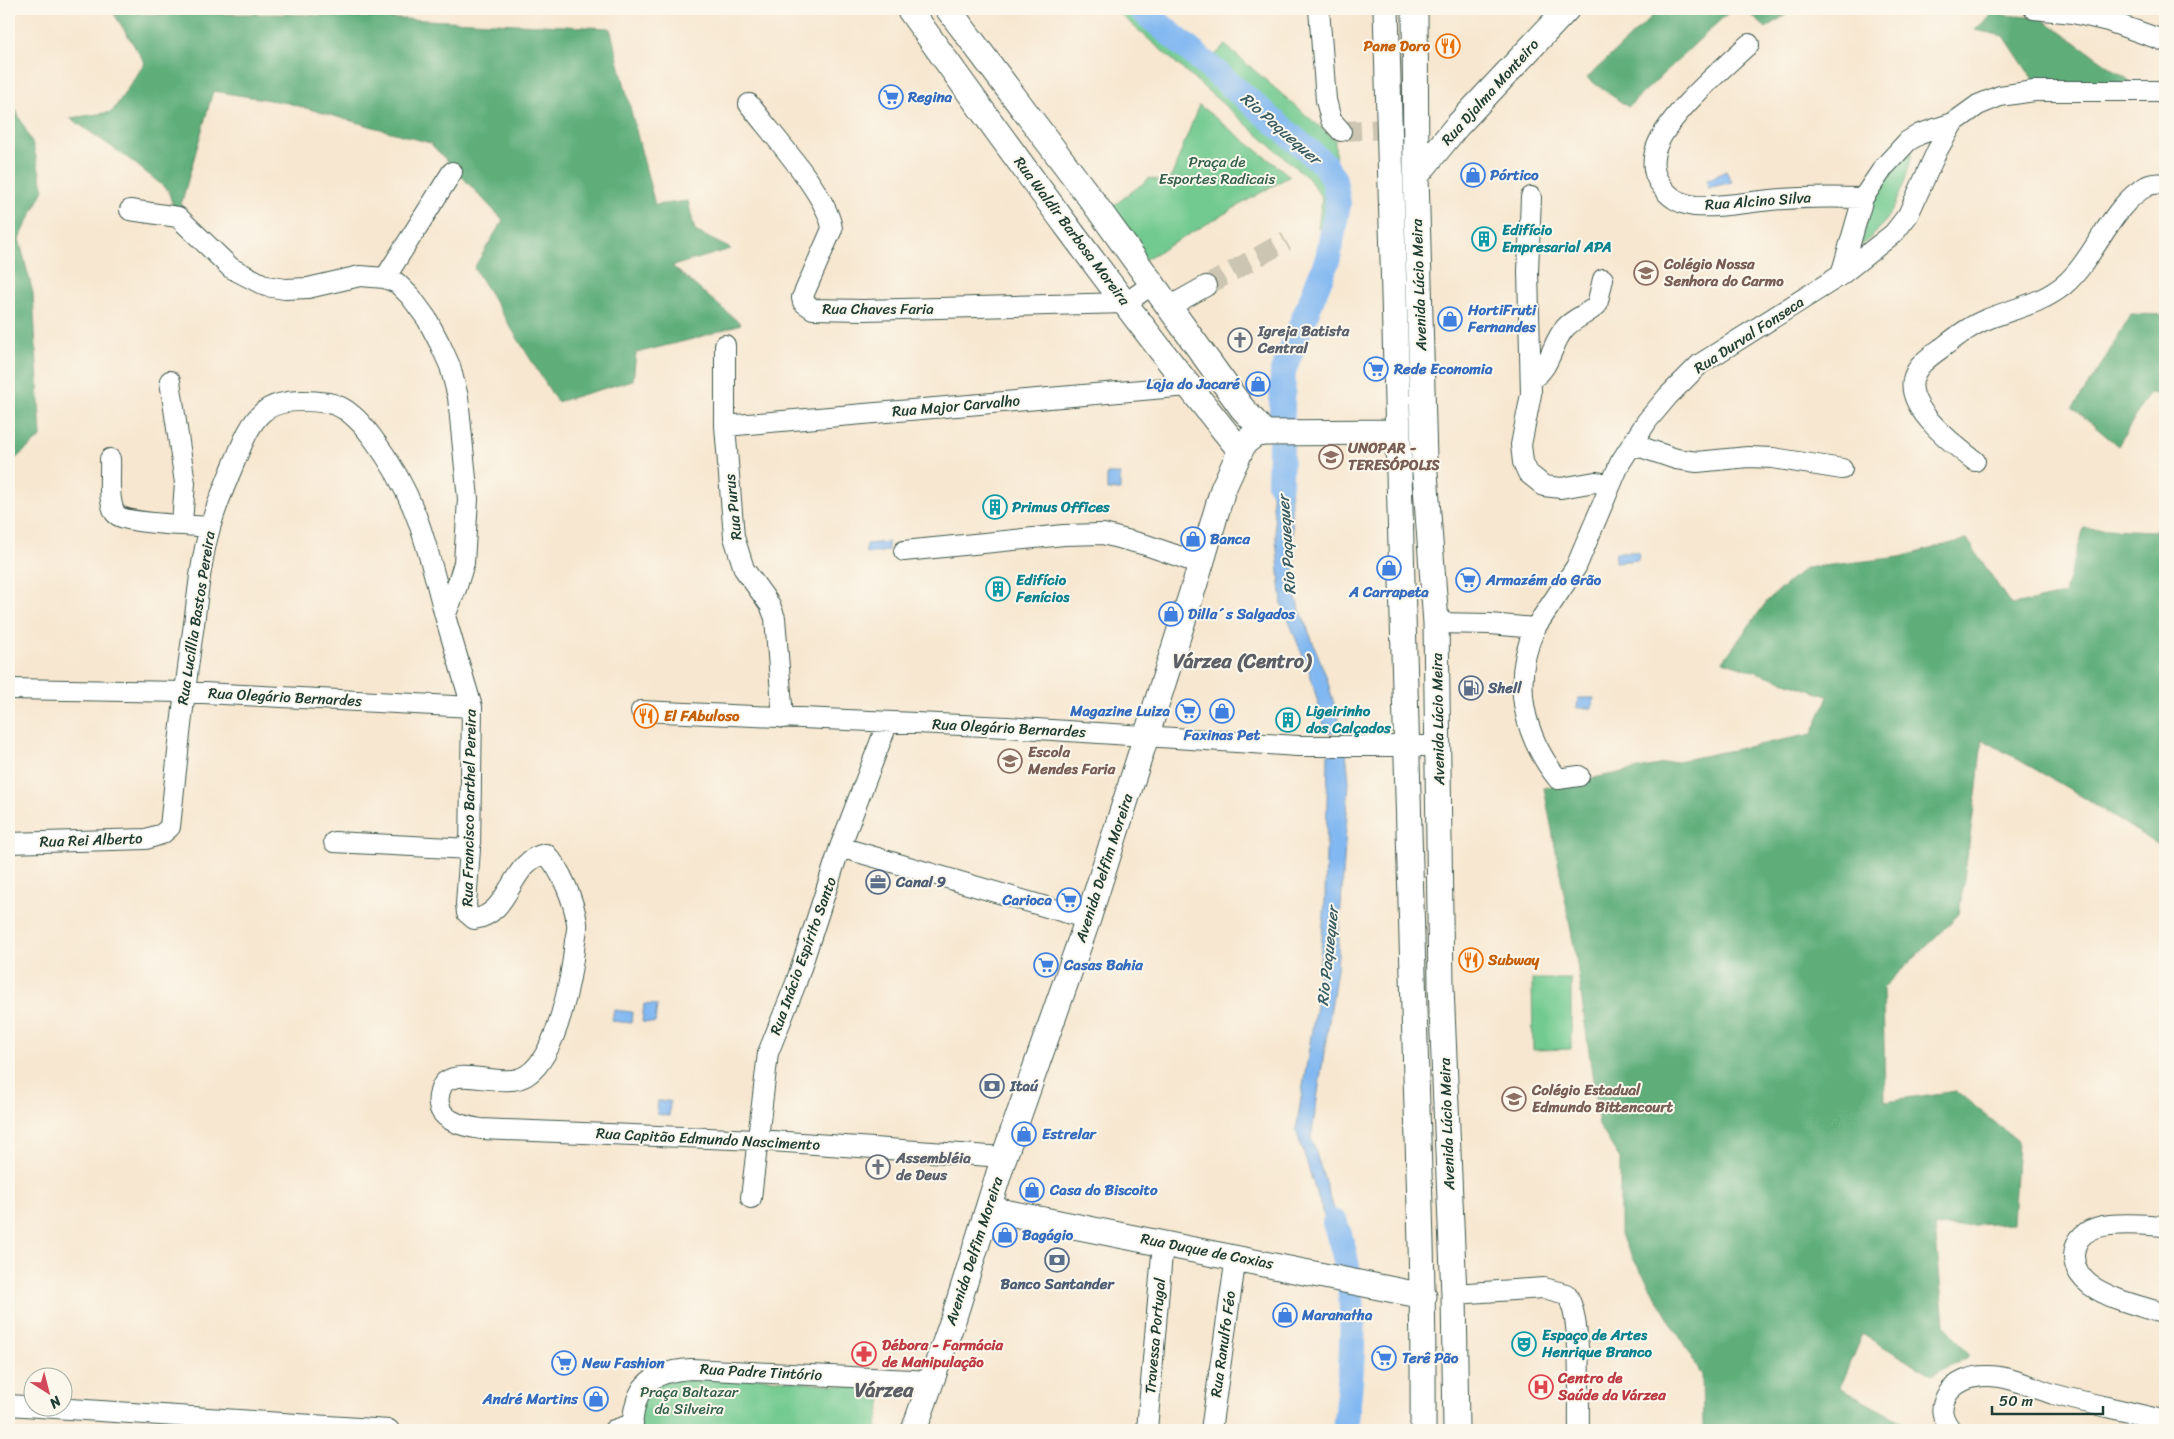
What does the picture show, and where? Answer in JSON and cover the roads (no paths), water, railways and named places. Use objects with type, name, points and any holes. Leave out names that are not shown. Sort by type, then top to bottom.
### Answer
[{"type":"main road","name":"Rua Waldir Barbosa Moreira","points":[[909,9],[1045,197],[1188,386],[1239,449]]},
{"type":"main road","name":"Rua Waldir Barbosa Moreira","points":[[948,9],[1242,408],[1278,432]]},
{"type":"main road","name":"Avenida Lúcio Meira","points":[[1386,9],[1396,432],[1408,747],[1414,1014],[1424,1296],[1423,1430]]},
{"type":"main road","name":"Avenida Lúcio Meira","points":[[1415,9],[1416,176],[1424,458],[1436,624],[1441,987],[1454,1294],[1456,1430]]},
{"type":"main road","name":"Rua Djalma Monteiro","points":[[1416,176],[1457,126],[1567,9]]},
{"type":"main road","points":[[1045,197],[1073,177]]},
{"type":"main road","points":[[1219,425],[1242,408]]},
{"type":"main road","points":[[1239,449],[1250,437],[1278,432],[1396,432]]},
{"type":"main road","name":"Avenida Delfim Moreira","points":[[914,1430],[989,1209],[1004,1157],[1088,919],[1223,489],[1239,449]]},
{"type":"main road","name":"Rua Duque de Caxias","points":[[989,1209],[1163,1242],[1424,1296]]},
{"type":"street","points":[[1319,9],[1326,100],[1331,120],[1341,131]]},
{"type":"street","points":[[2034,9],[2073,13],[2108,21],[2165,41]]},
{"type":"street","name":"Rua Alcino Silva","points":[[1749,44],[1688,104],[1670,124],[1662,137],[1655,151],[1654,162],[1656,177],[1665,192],[1676,201],[1696,206],[1783,199],[1863,198]]},
{"type":"street","name":"Rua Durval Fonseca","points":[[1841,275],[1863,198],[1884,167],[1908,141],[1920,134],[1953,123],[1978,105],[2000,96],[2034,91],[2165,91]]},
{"type":"street","name":"Rua Chaves Faria","points":[[749,104],[817,193],[831,218],[832,230],[803,292],[803,302],[808,307],[814,309],[862,310],[1126,303]]},
{"type":"street","name":"Rua Durval Fonseca","points":[[1579,776],[1558,779],[1526,721],[1522,685],[1528,642],[1535,628],[1576,567],[1609,484],[1632,444],[1668,396],[1700,364],[1841,275],[1885,241],[1900,226],[1908,214],[1937,151],[1953,123]]},
{"type":"street","points":[[385,278],[452,172]]},
{"type":"street","points":[[1975,461],[1939,431],[1917,402],[1913,388],[1918,370],[1929,357],[1967,329],[1983,320],[2044,298],[2065,284],[2133,196],[2148,185],[2165,184]]},
{"type":"street","points":[[1531,197],[1528,271],[1531,394],[1521,452],[1528,473],[1544,486],[1552,488],[1595,482],[1609,484]]},
{"type":"street","points":[[130,210],[178,217],[231,268],[266,286],[284,289],[308,288],[360,276],[385,278],[397,283],[411,297],[427,319],[450,366],[458,397],[468,499],[466,537],[464,563],[445,616]]},
{"type":"street","points":[[1531,379],[1537,376],[1545,366],[1556,342],[1566,327],[1597,305],[1603,280]]},
{"type":"street","points":[[1126,303],[1151,285]]},
{"type":"street","points":[[1167,308],[1206,286]]},
{"type":"street","name":"Rua Purus","points":[[725,345],[725,426],[734,537],[744,569],[770,605],[775,618],[783,718]]},
{"type":"street","points":[[170,381],[185,483],[182,523]]},
{"type":"street","name":"Rua Major Carvalho","points":[[725,426],[1188,386]]},
{"type":"street","name":"Rua Lucíllia Bastos Pereira","points":[[170,827],[184,692],[202,563],[210,527],[238,454],[253,424],[262,413],[272,406],[292,402],[313,401],[334,404],[345,409],[364,427],[386,456],[405,486],[419,518],[445,616]]},
{"type":"street","points":[[1219,425],[1241,434],[1278,432]]},
{"type":"street","points":[[1632,444],[1676,459],[1697,462],[1748,457],[1773,458],[1842,469]]},
{"type":"street","points":[[110,459],[112,500],[116,513],[120,517],[136,521],[182,523],[210,527]]},
{"type":"street","points":[[904,551],[1064,535],[1103,534],[1146,545],[1201,564]]},
{"type":"street","name":"Rua Francisco Barthel Pereira","points":[[441,1087],[446,1081],[460,1077],[504,1080],[526,1075],[534,1069],[549,1043],[565,1006],[574,960],[577,923],[563,881],[546,854],[532,859],[524,867],[492,913],[484,918],[474,919],[467,913],[472,707],[445,616]]},
{"type":"street","points":[[1436,624],[1490,624],[1535,628]]},
{"type":"street","name":"Rua Olegário Bernardes","points":[[9,689],[184,692],[472,707]]},
{"type":"street","name":"Rua Olegário Bernardes","points":[[641,711],[1007,727],[1297,746],[1438,746]]},
{"type":"street","name":"Rua Inácio Espírito Santo","points":[[752,1198],[768,1053],[798,975],[840,847],[888,722]]},
{"type":"street","name":"Rua Rei Alberto","points":[[9,843],[146,839],[162,834],[170,827]]},
{"type":"street","points":[[334,842],[470,849]]},
{"type":"street","points":[[840,847],[1088,919]]},
{"type":"street","name":"Rua Capitão Edmundo Nascimento","points":[[441,1087],[438,1101],[443,1113],[448,1119],[466,1127],[757,1140],[1004,1157]]},
{"type":"street","points":[[2165,1226],[2110,1225],[2092,1228],[2078,1241],[2074,1253],[2074,1266],[2082,1279],[2092,1286],[2113,1296],[2165,1314]]},
{"type":"street","name":"Travessa Portugal","points":[[1147,1430],[1163,1242]]},
{"type":"street","name":"Rua Ranulfo Féo","points":[[1211,1430],[1236,1257]]},
{"type":"street","points":[[1454,1294],[1544,1288],[1558,1290],[1566,1294],[1574,1308],[1576,1326],[1579,1430]]},
{"type":"street","name":"Rua Padre Tintório","points":[[632,1427],[639,1394],[643,1385],[650,1378],[672,1370],[930,1381]]},
{"type":"street","points":[[1946,1424],[1943,1403],[1951,1390],[1965,1380],[1985,1376],[2015,1381],[2054,1394],[2165,1421]]},
{"type":"street","points":[[9,1405],[216,1425],[389,1430]]},
{"type":"street","points":[[614,1430],[632,1427]]},
{"type":"water","points":[[1726,171],[1732,182],[1708,188],[1707,180]]},
{"type":"water","points":[[1288,446],[1296,599],[1326,676],[1342,732],[1326,732],[1310,674],[1282,604],[1270,474],[1270,449]]},
{"type":"water","points":[[1107,474],[1120,474],[1120,490],[1107,490]]},
{"type":"water","points":[[888,542],[888,551],[866,554],[866,544]]},
{"type":"water","points":[[1616,552],[1639,552],[1638,560],[1615,562]]},
{"type":"water","points":[[1578,698],[1594,698],[1592,708],[1577,708]]},
{"type":"water","points":[[1346,751],[1349,781],[1337,969],[1311,1138],[1350,1259],[1337,1256],[1296,1130],[1316,1005],[1325,902],[1328,754]]},
{"type":"water","points":[[644,1004],[657,1005],[655,1023],[642,1022]]},
{"type":"water","points":[[614,1010],[632,1012],[631,1023],[612,1021]]},
{"type":"water","points":[[658,1101],[670,1101],[669,1116],[657,1114]]},
{"type":"waterway","name":"Rio Paquequer","points":[[1141,9],[1324,164],[1334,180],[1338,204],[1328,258],[1283,371],[1280,483]]},
{"type":"waterway","name":"Rio Paquequer","points":[[1335,1223],[1343,1248],[1351,1300],[1352,1352],[1345,1430]]},
{"type":"tunnel","points":[[1341,131],[1389,129]]},
{"type":"tunnel","points":[[1206,286],[1286,241]]},
{"type":"place","name":"Pane Doro","points":[[1448,46]]},
{"type":"place","name":"Regina","points":[[891,97]]},
{"type":"place","name":"Pórtico","points":[[1473,175]]},
{"type":"place","name":"Edifício Empresarial APA","points":[[1484,239]]},
{"type":"place","name":"Colégio Nossa Senhora do Carmo","points":[[1646,273]]},
{"type":"place","name":"HortiFruti Fernandes","points":[[1450,319]]},
{"type":"place","name":"Igreja Batista Central","points":[[1240,340]]},
{"type":"place","name":"Rede Economia","points":[[1376,369]]},
{"type":"place","name":"Loja do Jacaré","points":[[1258,384]]},
{"type":"place","name":"UNOPAR - TERESÓPOLIS","points":[[1331,457]]},
{"type":"place","name":"Primus Offices","points":[[995,507]]},
{"type":"place","name":"Banca","points":[[1193,539]]},
{"type":"place","name":"A Carrapeta","points":[[1389,568]]},
{"type":"place","name":"Armazém do Grão","points":[[1468,580]]},
{"type":"place","name":"Edifício Fenícios","points":[[998,589]]},
{"type":"place","name":"Dilla´s Salgados","points":[[1171,614]]},
{"type":"place","name":"Shell","points":[[1471,688]]},
{"type":"place","name":"Magazine Luiza","points":[[1188,711]]},
{"type":"place","name":"Faxinas Pet","points":[[1222,711]]},
{"type":"place","name":"El FAbuloso","points":[[646,716]]},
{"type":"place","name":"Ligeirinho dos Calçados","points":[[1288,720]]},
{"type":"place","name":"Escola Mendes Faria","points":[[1010,761]]},
{"type":"place","name":"Canal 9","points":[[878,882]]},
{"type":"place","name":"Carioca","points":[[1069,900]]},
{"type":"place","name":"Subway","points":[[1471,960]]},
{"type":"place","name":"Casas Bahia","points":[[1046,965]]},
{"type":"place","name":"Itaú","points":[[992,1086]]},
{"type":"place","name":"Colégio Estadual Edmundo Bittencourt","points":[[1514,1099]]},
{"type":"place","name":"Estrelar","points":[[1024,1134]]},
{"type":"place","name":"Assembléia de Deus","points":[[878,1167]]},
{"type":"place","name":"Casa do Biscoito","points":[[1032,1190]]},
{"type":"place","name":"Bagágio","points":[[1005,1235]]},
{"type":"place","name":"Banco Santander","points":[[1057,1260]]},
{"type":"place","name":"Maranatha","points":[[1285,1315]]},
{"type":"place","name":"Espaço de Artes Henrique Branco","points":[[1524,1344]]},
{"type":"place","name":"Débora - Farmácia de Manipulação","points":[[864,1354]]},
{"type":"place","name":"Terê Pão","points":[[1384,1358]]},
{"type":"place","name":"New Fashion","points":[[564,1363]]},
{"type":"place","name":"Centro de Saúde da Várzea","points":[[1541,1387]]},
{"type":"place","name":"André Martins","points":[[596,1399]]},
{"type":"district","name":"Várzea (Centro)","points":[[1242,661]]},
{"type":"district","name":"Várzea","points":[[884,1390]]},
{"type":"park label","name":"Praça de Esportes Radicais","points":[[1217,170]]},
{"type":"park label","name":"Praça Baltazar da Silveira","points":[[689,1400]]}]
